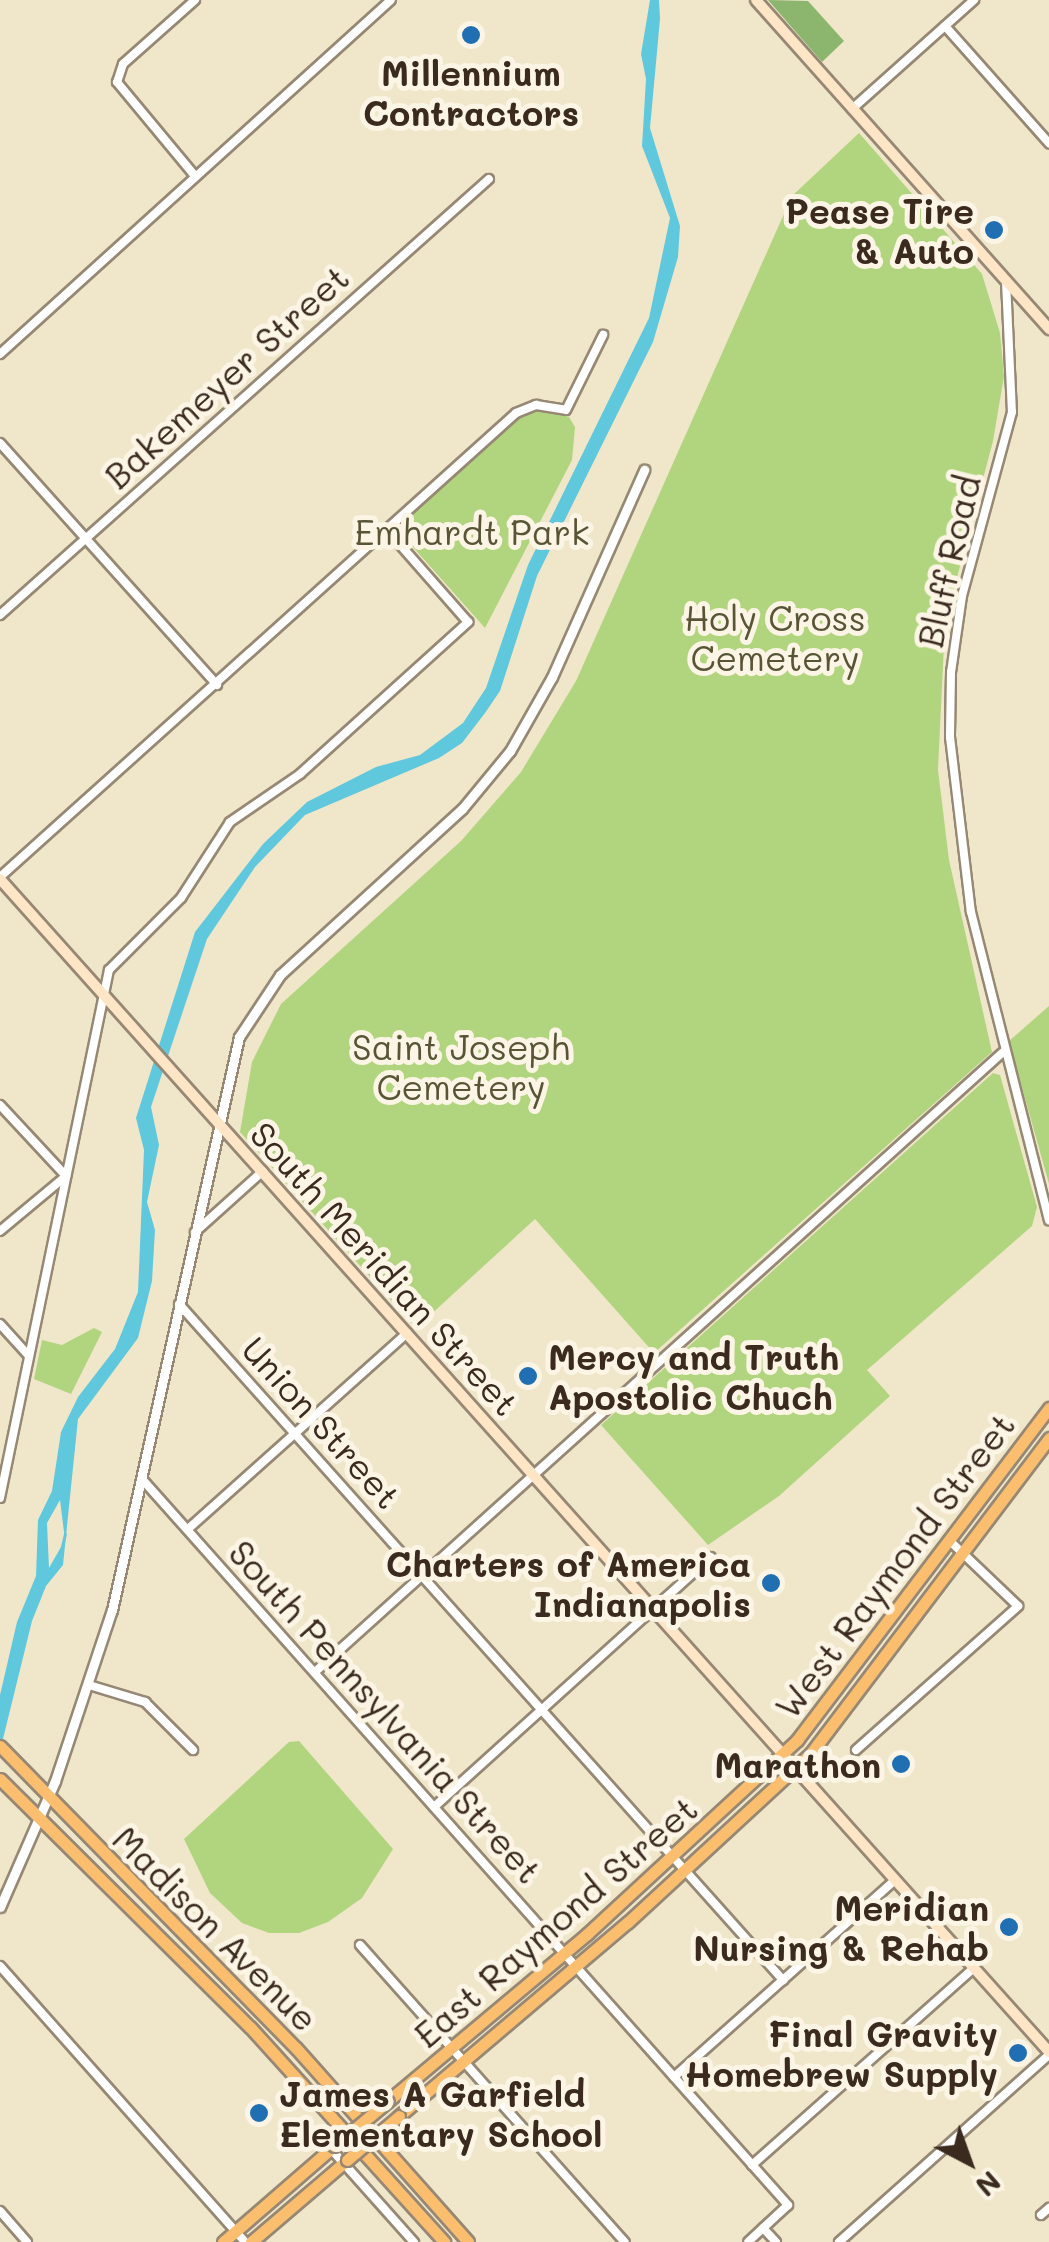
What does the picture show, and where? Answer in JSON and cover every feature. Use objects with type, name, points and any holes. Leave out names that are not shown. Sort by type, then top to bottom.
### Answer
[{"type":"main road","points":[[756,0],[1049,330]]},
{"type":"main road","name":"South Meridian Street","points":[[0,878],[1049,2053]]},
{"type":"main road","name":"West Raymond Street","points":[[782,1754],[840,1689],[1049,1408]]},
{"type":"main road","name":"West Raymond Street","points":[[794,1768],[856,1698],[1049,1438]]},
{"type":"main road","name":"Madison Avenue","points":[[0,1746],[296,2048],[468,2242]]},
{"type":"main road","name":"East Raymond Street","points":[[224,2242],[564,1954],[782,1754]]},
{"type":"main road","name":"East Raymond Street","points":[[248,2242],[577,1968],[794,1768]]},
{"type":"main road","name":"Madison Avenue","points":[[0,1779],[250,2027],[444,2242]]},
{"type":"street","points":[[195,0],[123,64],[117,82],[195,176]]},
{"type":"street","points":[[0,354],[391,0]]},
{"type":"street","points":[[852,109],[974,0]]},
{"type":"street","points":[[945,26],[1049,143]]},
{"type":"street","name":"Bakemeyer Street","points":[[0,615],[489,179]]},
{"type":"street","name":"Bluff Road","points":[[1006,281],[1012,412],[962,596],[950,700],[959,838],[1003,1052],[1049,1220]]},
{"type":"street","points":[[0,878],[389,532],[516,413],[536,405],[566,410],[603,335]]},
{"type":"street","points":[[0,443],[216,685]]},
{"type":"street","points":[[0,1906],[49,1798],[89,1685],[142,1479],[231,1057],[269,988],[462,809],[510,751],[552,678],[644,470]]},
{"type":"street","points":[[0,1498],[103,994],[115,961],[181,898],[230,822],[300,774],[468,622],[389,532]]},
{"type":"street","points":[[315,1672],[1003,1052]]},
{"type":"street","points":[[0,1105],[66,1176]]},
{"type":"street","points":[[193,1234],[262,1172]]},
{"type":"street","points":[[0,1231],[66,1176]]},
{"type":"street","name":"Union Street","points":[[179,1304],[783,1980]]},
{"type":"street","points":[[0,1324],[29,1356]]},
{"type":"street","points":[[188,1529],[407,1333]]},
{"type":"street","name":"South Pennsylvania Street","points":[[142,1479],[788,2205],[763,2228]]},
{"type":"street","points":[[856,1750],[1018,1606],[950,1540]]},
{"type":"street","points":[[434,1807],[711,1557]]},
{"type":"street","points":[[89,1685],[151,1706],[193,1750]]},
{"type":"street","points":[[674,2077],[895,1880]]},
{"type":"street","points":[[360,1945],[626,2242]]},
{"type":"street","points":[[0,1966],[248,2242]]},
{"type":"street","points":[[752,2165],[974,1968]]},
{"type":"street","points":[[839,2242],[1049,2053]]},
{"type":"street","points":[[332,2147],[414,2242]]},
{"type":"street","points":[[1041,2215],[1049,2208]]},
{"type":"street","points":[[0,2212],[27,2242]]},
{"type":"street","points":[[748,2242],[763,2228],[776,2242]]},
{"type":"green space","points":[[768,0],[808,1],[844,41],[822,62]]},
{"type":"green space","name":"Holy Cross Cemetery","points":[[859,133],[982,274],[1000,333],[1004,376],[993,441],[945,623],[938,770],[949,860],[992,1052],[654,1353],[535,1219],[416,1328],[240,1132],[252,1062],[281,1004],[461,841],[521,772],[576,681],[792,196]]},
{"type":"green space","name":"Emhardt Park","points":[[530,407],[569,417],[575,427],[572,460],[485,628],[396,528]]},
{"type":"green space","points":[[1049,1006],[1049,1184],[1009,1041]]},
{"type":"green space","points":[[993,1073],[1000,1075],[1037,1207],[1032,1226],[867,1370],[890,1396],[779,1496],[708,1545],[601,1425]]},
{"type":"green space","points":[[94,1328],[102,1332],[71,1394],[34,1379],[42,1340],[62,1345]]},
{"type":"green space","points":[[299,1741],[393,1849],[362,1898],[328,1922],[299,1933],[269,1933],[242,1923],[210,1893],[184,1839],[289,1742]]},
{"type":"water","points":[[650,0],[659,0],[650,128],[680,226],[678,257],[653,342],[537,576],[500,691],[485,713],[462,743],[439,758],[305,815],[255,867],[207,939],[151,1107],[159,1145],[147,1202],[155,1230],[152,1281],[138,1338],[78,1419],[63,1565],[46,1586],[32,1621],[0,1751],[0,1695],[17,1622],[36,1576],[38,1520],[52,1491],[61,1432],[78,1397],[115,1349],[138,1292],[144,1150],[136,1118],[195,932],[263,844],[307,802],[376,767],[420,755],[463,723],[486,688],[528,565],[649,318],[670,218],[642,146],[646,79],[641,54]],"holes":[[[60,1500],[65,1540],[49,1568],[47,1523]]]},
{"type":"waterway","points":[[61,1551],[65,1534]]},
{"type":"place","name":"Millennium Contractors","points":[[471,35]]},
{"type":"place","name":"Pease Tire & Auto","points":[[994,230]]},
{"type":"place","name":"Mercy and Truth Apostolic Chuch","points":[[528,1376]]},
{"type":"place","name":"Charters of America Indianapolis","points":[[771,1583]]},
{"type":"place","name":"Marathon","points":[[901,1764]]},
{"type":"place","name":"Meridian Nursing & Rehab","points":[[1009,1927]]},
{"type":"place","name":"Final Gravity Homebrew Supply","points":[[1018,2053]]},
{"type":"place","name":"James A Garfield Elementary School","points":[[259,2113]]},
{"type":"park label","name":"Saint Joseph Cemetery","points":[[461,1066]]}]
